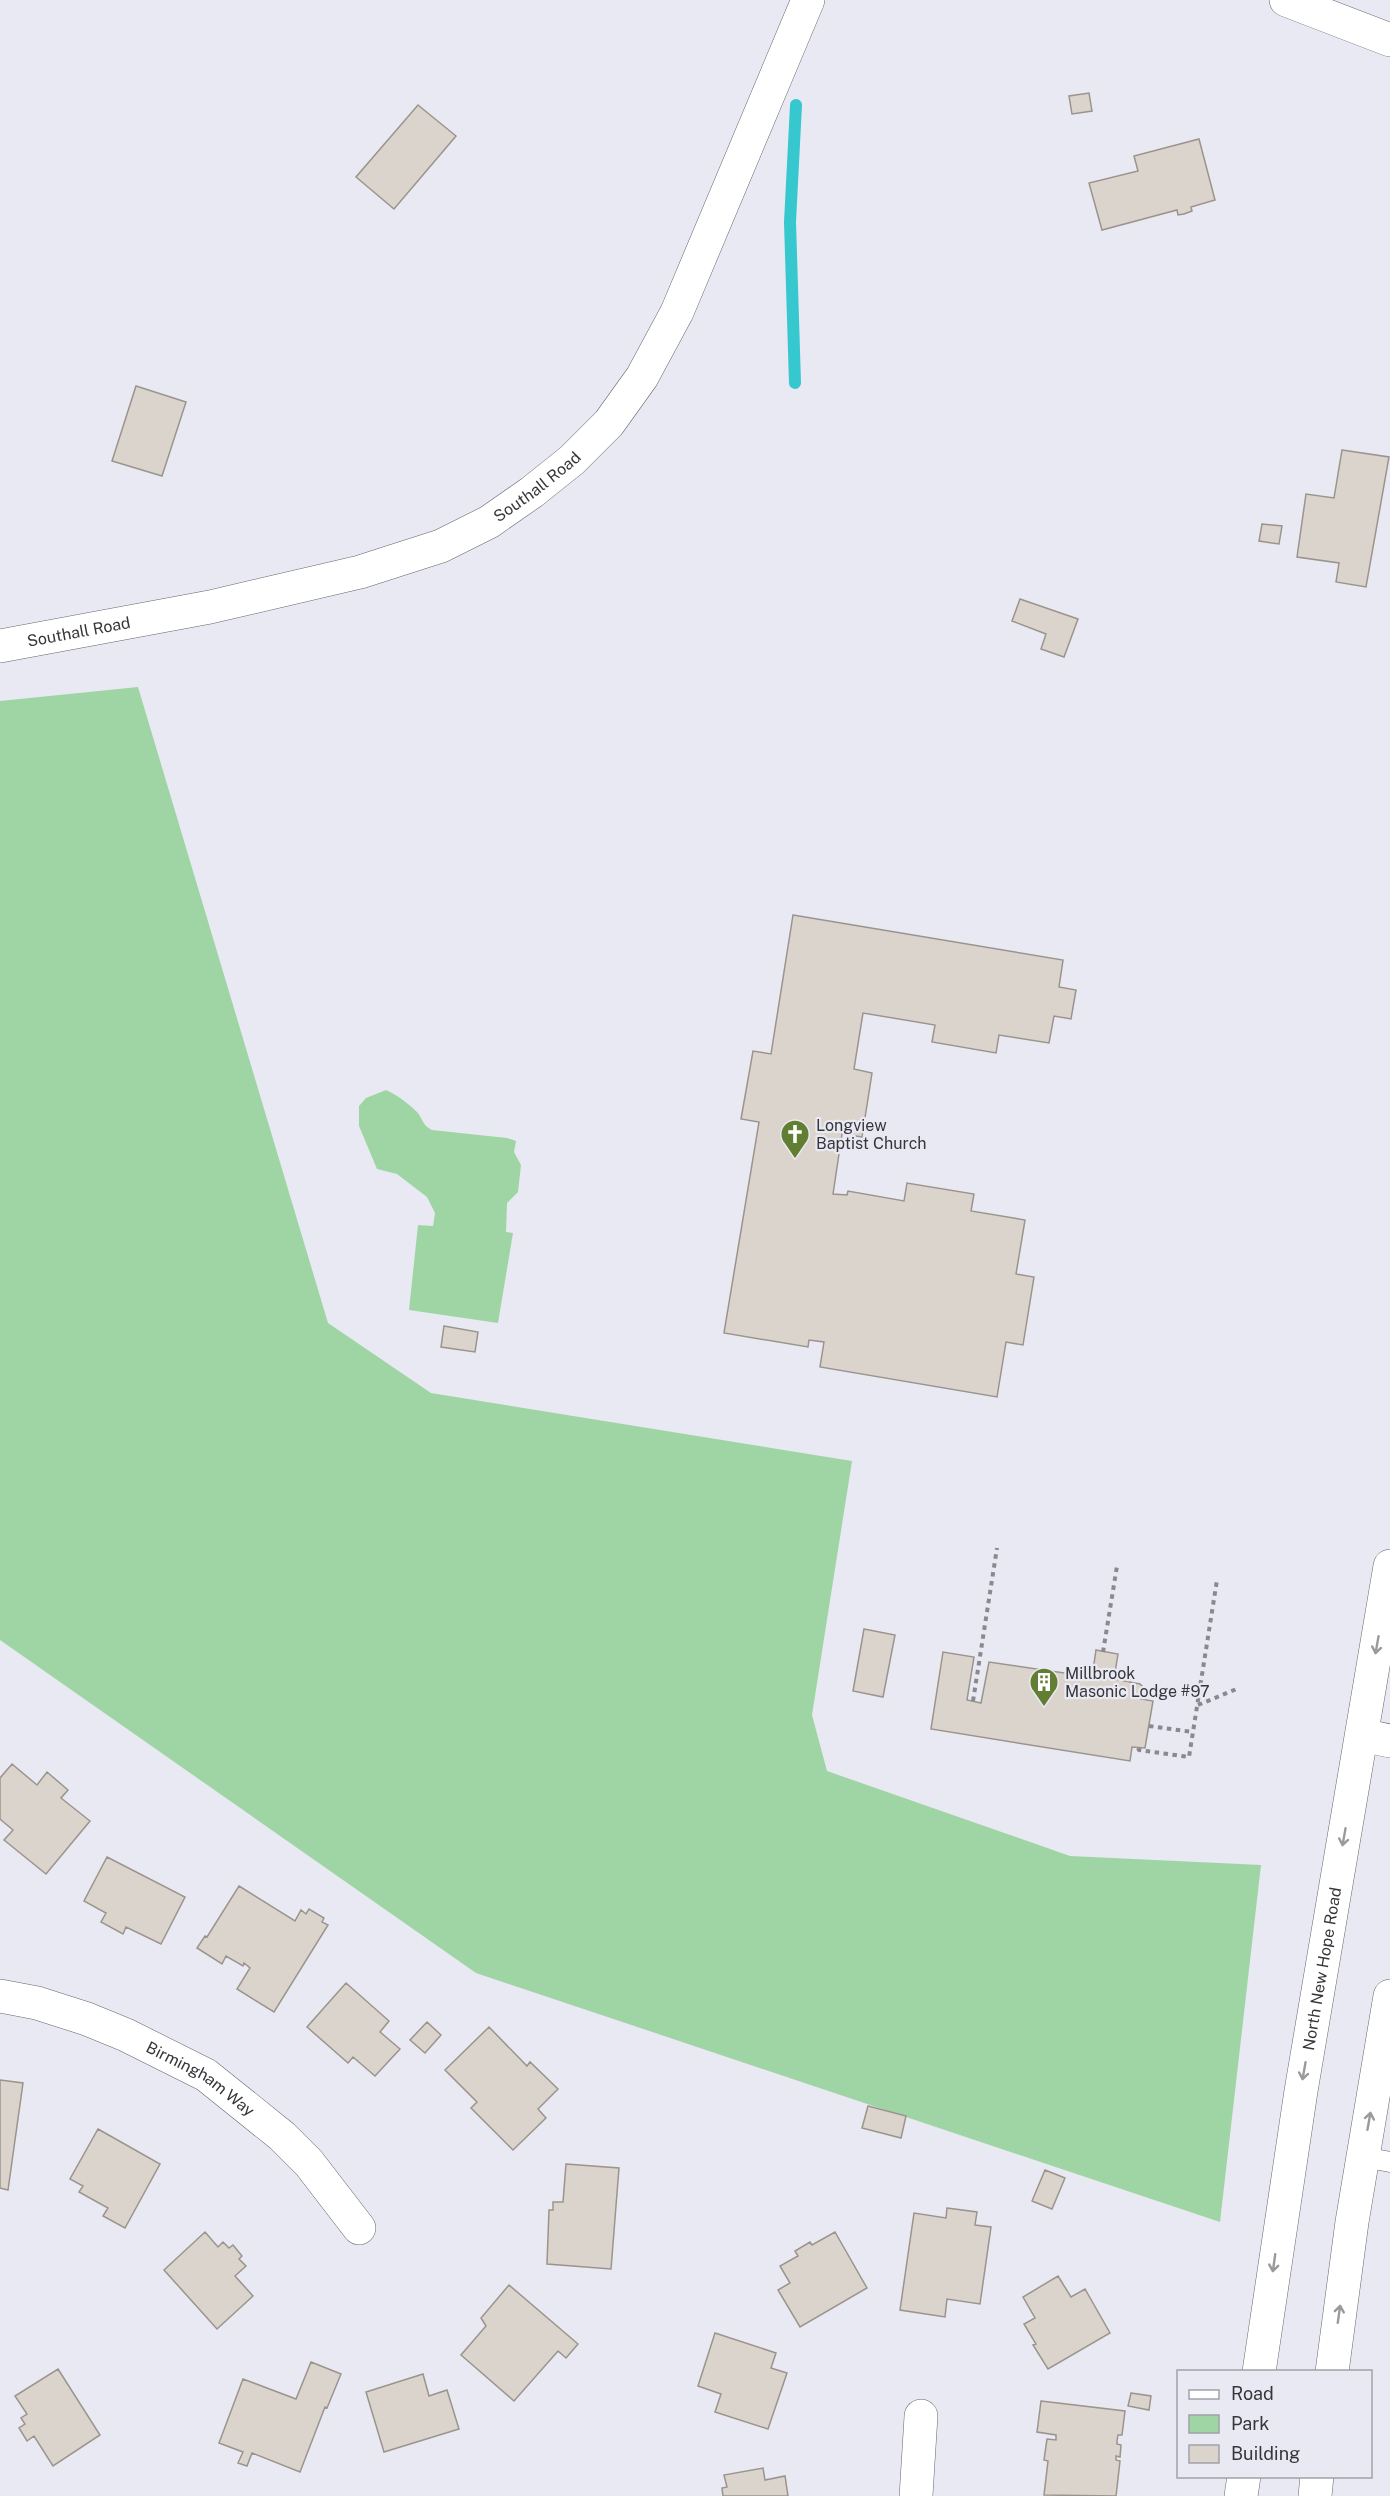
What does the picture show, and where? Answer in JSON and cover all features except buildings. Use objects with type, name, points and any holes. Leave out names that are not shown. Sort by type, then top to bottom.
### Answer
[{"type":"street","name":"Southall Road","points":[[0,646],[210,608],[360,572],[441,546],[489,522],[572,460],[609,423],[642,377],[672,322],[808,0]]},
{"type":"street","points":[[1286,0],[1390,40]]},
{"type":"street","name":"North New Hope Road","points":[[1259,2370],[1299,2102],[1376,1738],[1390,1566]]},
{"type":"street","name":"Birmingham Way","points":[[0,1996],[37,2003],[87,2019],[137,2040],[206,2075],[282,2136],[309,2163],[359,2228]]},
{"type":"street","points":[[1332,2370],[1376,2160],[1390,1996]]},
{"type":"street","points":[[916,2496],[921,2416]]},
{"type":"street","points":[[1241,2496],[1244,2478]]},
{"type":"street","points":[[1315,2496],[1317,2478]]},
{"type":"path","points":[[974,1701],[997,1548]]},
{"type":"path","points":[[1103,1652],[1117,1566]]},
{"type":"path","points":[[1138,1748],[1190,1758],[1217,1580]]},
{"type":"path","points":[[1198,1705],[1239,1688]]},
{"type":"path","points":[[1149,1726],[1193,1732]]},
{"type":"green space","points":[[138,687],[328,1323],[431,1393],[852,1461],[812,1715],[827,1771],[1070,1856],[1261,1865],[1220,2222],[476,1973],[0,1640],[0,701]]},
{"type":"green space","points":[[386,1090],[410,1105],[432,1130],[507,1138],[516,1141],[514,1152],[521,1165],[518,1192],[507,1203],[506,1232],[513,1233],[498,1323],[409,1310],[418,1225],[433,1226],[435,1213],[427,1197],[397,1174],[377,1169],[359,1126],[359,1106],[366,1098]]},
{"type":"waterway","points":[[795,383],[790,222],[796,105]]},
{"type":"place","name":"Longview Baptist Church","points":[[795,1160]]},
{"type":"place","name":"Millbrook Masonic Lodge #97","points":[[1044,1708]]}]
